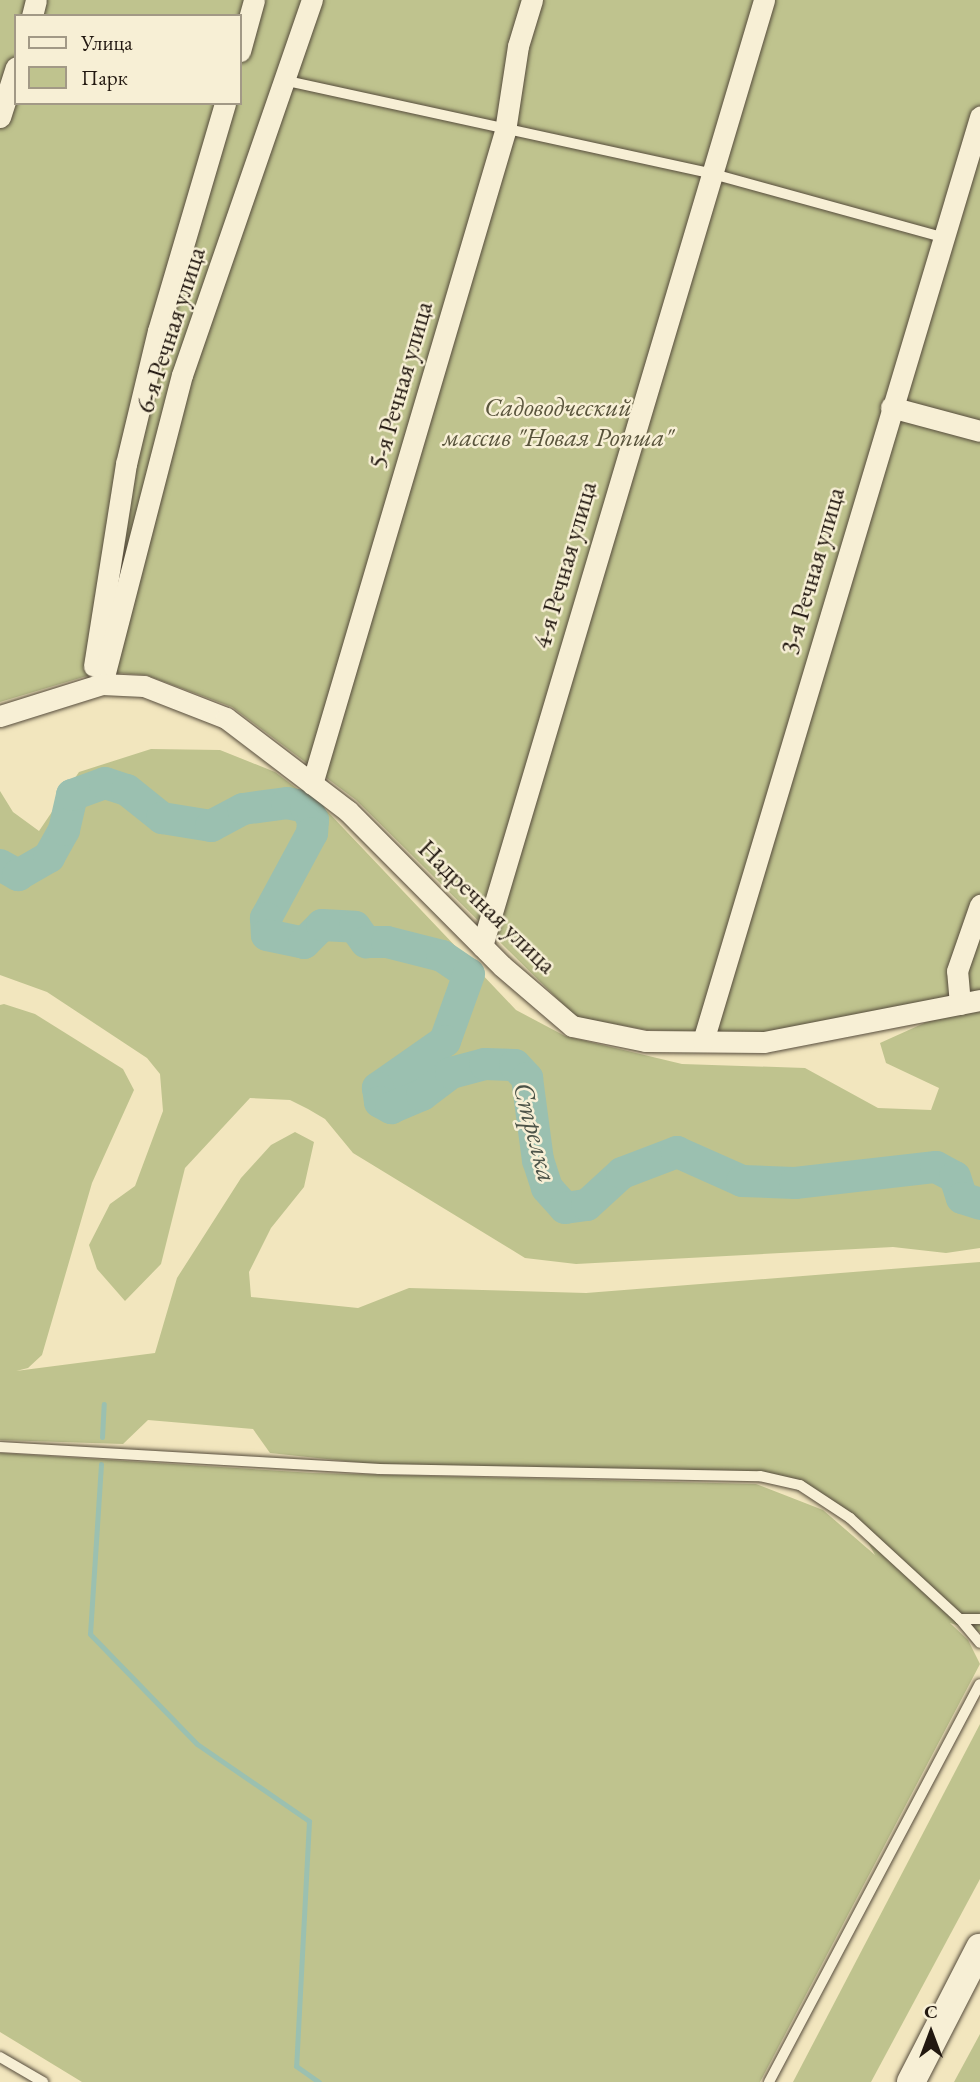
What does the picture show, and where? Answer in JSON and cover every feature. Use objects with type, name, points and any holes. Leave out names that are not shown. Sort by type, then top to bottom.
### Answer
[{"type":"main road","points":[[911,2082],[980,1948]]},
{"type":"street","points":[[242,44],[254,0]]},
{"type":"street","name":"6-я Речная улица","points":[[96,685],[182,375],[287,81],[312,0]]},
{"type":"street","name":"5-я Речная улица","points":[[312,784],[505,131],[518,46],[532,0]]},
{"type":"street","name":"4-я Речная улица","points":[[482,946],[764,0]]},
{"type":"street","points":[[0,117],[14,72]]},
{"type":"street","name":"6-я Речная улица","points":[[96,685],[126,464],[158,331],[224,105]]},
{"type":"street","name":"3-я Речная улица","points":[[704,1041],[891,407],[980,117]]},
{"type":"street","points":[[891,407],[980,431]]},
{"type":"street","name":"Надречная улица","points":[[0,716],[96,685],[144,686],[226,718],[348,811],[482,946],[572,1026],[645,1041],[764,1042],[970,1002]]},
{"type":"street","points":[[970,1002],[957,971],[980,905]]},
{"type":"lane","points":[[287,81],[505,131],[713,174],[942,237]]},
{"type":"lane","points":[[0,1447],[379,1469],[760,1476],[800,1485],[850,1518],[960,1619],[980,1643]]},
{"type":"lane","points":[[960,1619],[980,1619]]},
{"type":"lane","points":[[769,2082],[980,1684]]},
{"type":"lane","points":[[0,2057],[43,2082]]},
{"type":"green space","name":"Садоводческий массив \"Новая Ропша\"","points":[[0,0],[980,0],[980,991],[764,1034],[647,1030],[576,1017],[356,800],[232,707],[146,675],[100,672],[0,702]]},
{"type":"green space","points":[[151,749],[220,750],[275,772],[328,812],[516,1010],[565,1036],[682,1064],[805,1068],[878,1108],[931,1110],[939,1088],[886,1063],[880,1043],[931,1020],[980,1011],[980,1248],[946,1253],[893,1247],[576,1264],[525,1258],[353,1153],[325,1119],[308,1109],[290,1100],[250,1098],[185,1168],[161,1264],[125,1301],[97,1269],[89,1245],[110,1204],[135,1186],[163,1111],[160,1074],[147,1058],[47,992],[0,975],[0,791],[13,812],[39,831],[79,772]]},
{"type":"green space","points":[[0,1005],[35,1014],[123,1069],[134,1090],[92,1183],[42,1355],[28,1368],[16,1371],[155,1353],[177,1278],[241,1178],[271,1145],[295,1132],[314,1142],[304,1187],[271,1228],[249,1272],[251,1297],[358,1308],[409,1288],[586,1293],[980,1262],[980,1632],[950,1623],[968,1640],[980,1664],[760,2082],[82,2082],[0,2032],[0,1453],[313,1473],[756,1484],[823,1510],[875,1555],[852,1514],[802,1481],[731,1471],[383,1465],[270,1453],[253,1429],[148,1420],[123,1444],[0,1440]]},
{"type":"green space","points":[[980,1724],[980,1879],[871,2082],[793,2082]]},
{"type":"green space","points":[[980,2034],[980,2082],[954,2082]]},
{"type":"waterway","name":"Стрелка","points":[[0,865],[18,875],[49,857],[64,830],[72,795],[105,783],[127,790],[162,818],[211,826],[243,809],[287,803],[306,807],[313,820],[312,833],[266,918],[267,935],[304,943],[322,925],[355,927],[366,942],[387,942],[442,956],[469,974],[445,1041],[378,1088],[380,1102],[391,1108],[422,1095],[451,1073],[485,1064],[515,1065],[527,1078],[538,1160],[547,1188],[565,1208],[587,1205],[622,1173],[677,1152],[742,1181],[795,1183],[936,1167],[955,1177],[962,1198],[980,1204]]},
{"type":"waterway","points":[[102,1437],[104,1404]]},
{"type":"waterway","points":[[101,1464],[90,1634],[197,1744],[309,1821],[296,2066],[319,2082]]}]
